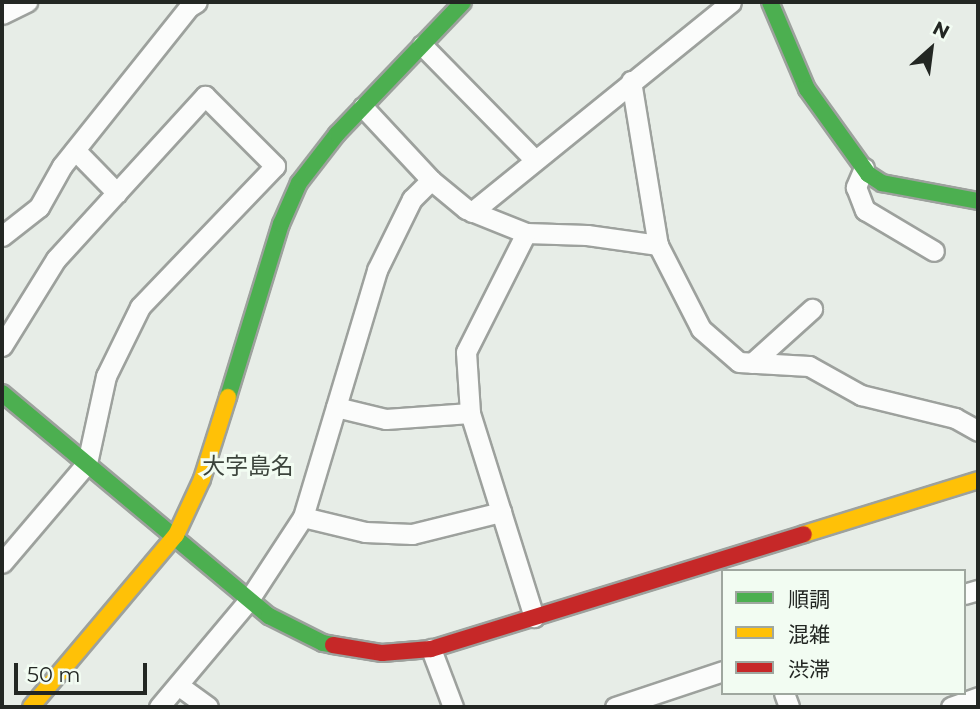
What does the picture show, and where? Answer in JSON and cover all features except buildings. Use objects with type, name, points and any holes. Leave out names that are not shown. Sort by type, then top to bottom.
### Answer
[{"type":"street","points":[[2,15],[27,2]]},
{"type":"street","points":[[2,236],[39,206],[75,150],[188,8],[197,2]]},
{"type":"street","points":[[31,707],[176,535],[202,479],[290,199],[321,153],[463,2]]},
{"type":"street","points":[[472,212],[732,2]]},
{"type":"street","points":[[769,2],[807,89],[864,168],[882,183],[978,201]]},
{"type":"street","points":[[422,45],[535,160]]},
{"type":"street","points":[[631,81],[658,245],[701,329],[739,362],[809,366],[861,395],[955,418],[978,431]]},
{"type":"street","points":[[2,346],[55,259],[205,96],[275,166],[140,307],[106,376],[88,463],[2,563]]},
{"type":"street","points":[[363,107],[431,180],[472,212],[526,233],[587,235],[658,245]]},
{"type":"street","points":[[75,150],[117,193]]},
{"type":"street","points":[[864,168],[856,187],[865,210],[934,251]]},
{"type":"street","points":[[159,707],[248,601],[303,517],[385,247],[412,199],[431,180]]},
{"type":"street","points":[[526,233],[466,352],[470,413],[534,617]]},
{"type":"street","points":[[752,363],[812,309]]},
{"type":"street","points":[[2,393],[176,535],[248,601],[295,632],[323,643],[382,653],[432,649],[534,617],[739,562],[978,480]]},
{"type":"street","points":[[336,407],[386,419],[470,413]]},
{"type":"street","points":[[303,517],[365,532],[412,534],[501,512]]},
{"type":"street","points":[[432,649],[453,707]]},
{"type":"street","points":[[615,707],[721,672]]},
{"type":"street","points":[[178,685],[208,707]]},
{"type":"street","points":[[951,707],[978,697]]},
{"type":"traffic: fast","points":[[228,397],[281,224],[299,183],[337,134],[463,2]]},
{"type":"traffic: fast","points":[[770,2],[807,89],[868,174],[882,183],[978,201]]},
{"type":"traffic: fast","points":[[2,393],[269,616],[323,643],[333,645]]},
{"type":"traffic: slow","points":[[31,707],[176,535],[202,479],[228,397]]},
{"type":"traffic: slow","points":[[804,534],[978,480]]},
{"type":"traffic: jam","points":[[333,645],[382,653],[431,649],[804,534]]},
{"type":"district","name":"大字島名","points":[[248,466]]}]
